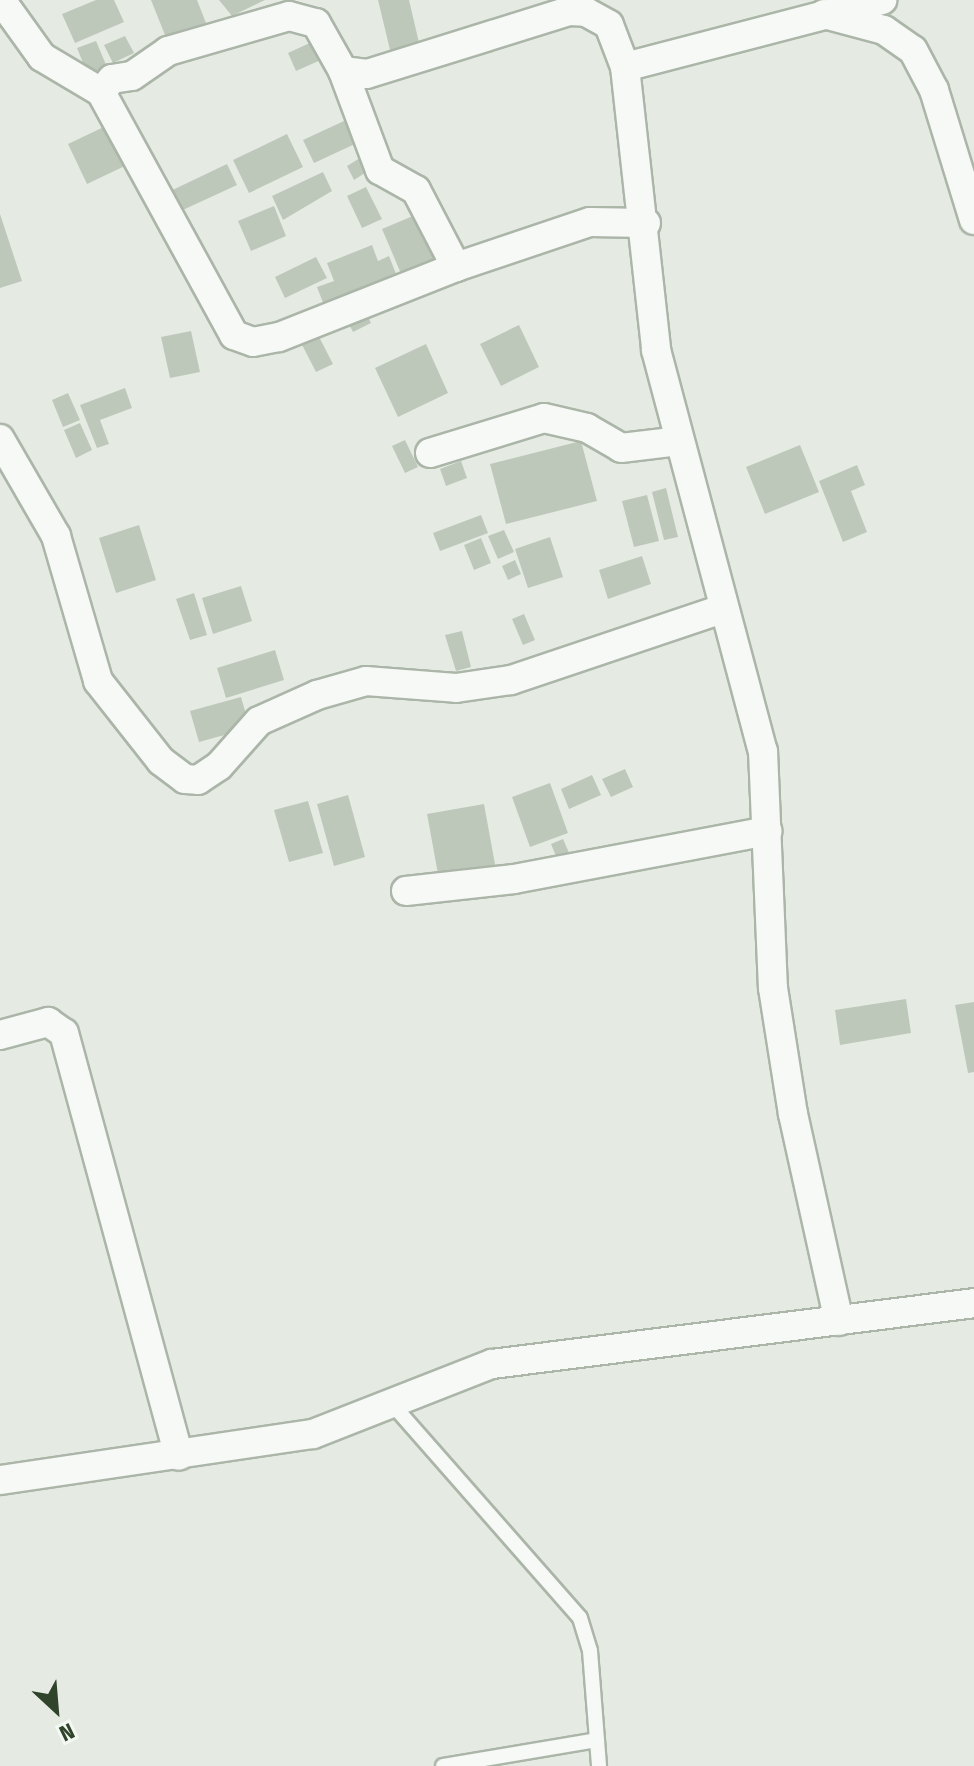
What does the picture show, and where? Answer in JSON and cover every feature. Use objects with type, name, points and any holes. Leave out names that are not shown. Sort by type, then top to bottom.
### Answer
[{"type":"street","points":[[1,0],[42,57],[101,92],[234,335],[253,342],[279,337],[456,267],[590,222],[646,223]]},
{"type":"street","points":[[625,67],[882,0]]},
{"type":"street","points":[[343,71],[408,66],[569,11],[586,12],[609,25],[625,67],[646,223],[656,350],[722,609],[763,751],[773,988],[793,1114],[839,1321]]},
{"type":"street","points":[[824,14],[884,30],[913,50],[934,90],[974,220]]},
{"type":"street","points":[[101,92],[168,51],[289,16],[316,23],[343,71],[380,170],[416,190],[456,267]]},
{"type":"street","points":[[430,453],[544,418],[587,428],[621,448],[679,441]]},
{"type":"street","points":[[0,439],[56,536],[98,681],[161,761],[185,779],[198,780],[219,766],[259,721],[317,695],[366,681],[456,688],[511,680],[722,609]]},
{"type":"street","points":[[406,891],[514,879],[768,831]]},
{"type":"street","points":[[0,1035],[48,1022],[64,1033],[179,1456]]},
{"type":"street","points":[[0,1480],[313,1434],[492,1364],[974,1303]]},
{"type":"lane","points":[[393,1405],[580,1618],[590,1651],[599,1766]]},
{"type":"lane","points":[[443,1766],[597,1740]]},
{"type":"building","points":[[96,0],[114,0],[124,22],[75,43],[62,14]]},
{"type":"building","points":[[151,0],[197,0],[206,23],[167,40]]},
{"type":"building","points":[[219,0],[265,0],[232,16]]},
{"type":"building","points":[[378,0],[409,0],[420,47],[391,54]]},
{"type":"building","points":[[125,36],[134,53],[113,63],[104,45]]},
{"type":"building","points":[[96,41],[107,67],[88,75],[77,48]]},
{"type":"building","points":[[314,41],[323,59],[296,71],[288,53]]},
{"type":"building","points":[[344,121],[355,144],[314,163],[303,140]]},
{"type":"building","points":[[110,124],[129,164],[87,184],[68,144]]},
{"type":"building","points":[[287,134],[303,167],[249,193],[233,160]]},
{"type":"building","points":[[360,158],[368,171],[354,180],[347,166]]},
{"type":"building","points":[[227,164],[237,185],[172,215],[162,195]]},
{"type":"building","points":[[323,172],[332,191],[283,220],[272,196]]},
{"type":"building","points":[[366,187],[382,219],[362,228],[347,196]]},
{"type":"building","points":[[274,206],[286,236],[251,251],[238,221]]},
{"type":"building","points":[[420,213],[443,267],[405,283],[382,229]]},
{"type":"building","points":[[0,214],[22,281],[0,288]]},
{"type":"building","points":[[372,245],[378,261],[389,256],[400,284],[327,313],[317,287],[334,281],[327,263]]},
{"type":"building","points":[[316,257],[327,278],[285,298],[275,277]]},
{"type":"building","points":[[363,306],[371,323],[353,332],[344,315]]},
{"type":"building","points":[[519,325],[539,367],[501,386],[480,344]]},
{"type":"building","points":[[314,327],[333,364],[316,372],[297,335]]},
{"type":"building","points":[[191,331],[200,372],[170,378],[161,337]]},
{"type":"building","points":[[426,344],[448,393],[398,417],[375,368]]},
{"type":"building","points":[[125,388],[132,408],[100,420],[109,444],[97,448],[80,405]]},
{"type":"building","points":[[68,393],[80,420],[63,427],[52,400]]},
{"type":"building","points":[[80,423],[92,450],[76,458],[64,430]]},
{"type":"building","points":[[405,440],[418,467],[405,473],[392,446]]},
{"type":"building","points":[[581,441],[597,501],[506,524],[490,464]]},
{"type":"building","points":[[800,445],[819,492],[765,514],[746,467]]},
{"type":"building","points":[[461,461],[467,478],[446,486],[440,469]]},
{"type":"building","points":[[857,465],[865,485],[851,491],[867,532],[843,542],[819,481]]},
{"type":"building","points":[[666,488],[678,537],[664,540],[652,492]]},
{"type":"building","points":[[647,495],[659,541],[634,547],[622,501]]},
{"type":"building","points":[[481,515],[488,533],[440,551],[433,533]]},
{"type":"building","points":[[139,525],[156,580],[116,593],[99,538]]},
{"type":"building","points":[[504,530],[514,552],[498,559],[488,536]]},
{"type":"building","points":[[550,537],[563,577],[528,588],[515,549]]},
{"type":"building","points":[[481,538],[491,563],[474,570],[464,545]]},
{"type":"building","points":[[642,556],[651,584],[608,599],[599,570]]},
{"type":"building","points":[[515,560],[521,574],[508,580],[502,566]]},
{"type":"building","points":[[241,586],[252,621],[213,634],[202,598]]},
{"type":"building","points":[[194,593],[207,635],[190,640],[176,599]]},
{"type":"building","points":[[524,614],[535,640],[523,645],[512,619]]},
{"type":"building","points":[[462,631],[471,667],[456,671],[445,635]]},
{"type":"building","points":[[275,650],[284,680],[226,698],[217,668]]},
{"type":"building","points":[[241,697],[250,728],[199,742],[190,711]]},
{"type":"building","points":[[625,769],[633,787],[611,797],[602,779]]},
{"type":"building","points":[[592,775],[601,795],[569,809],[561,789]]},
{"type":"building","points":[[550,783],[568,833],[530,847],[512,797]]},
{"type":"building","points":[[348,795],[365,857],[334,866],[317,804]]},
{"type":"building","points":[[308,801],[323,853],[289,862],[274,810]]},
{"type":"building","points":[[484,804],[497,875],[440,885],[427,814]]},
{"type":"building","points":[[563,839],[570,855],[558,861],[551,844]]},
{"type":"building","points":[[906,999],[911,1033],[840,1045],[835,1010]]},
{"type":"building","points":[[974,1002],[974,1072],[968,1073],[955,1005]]}]
